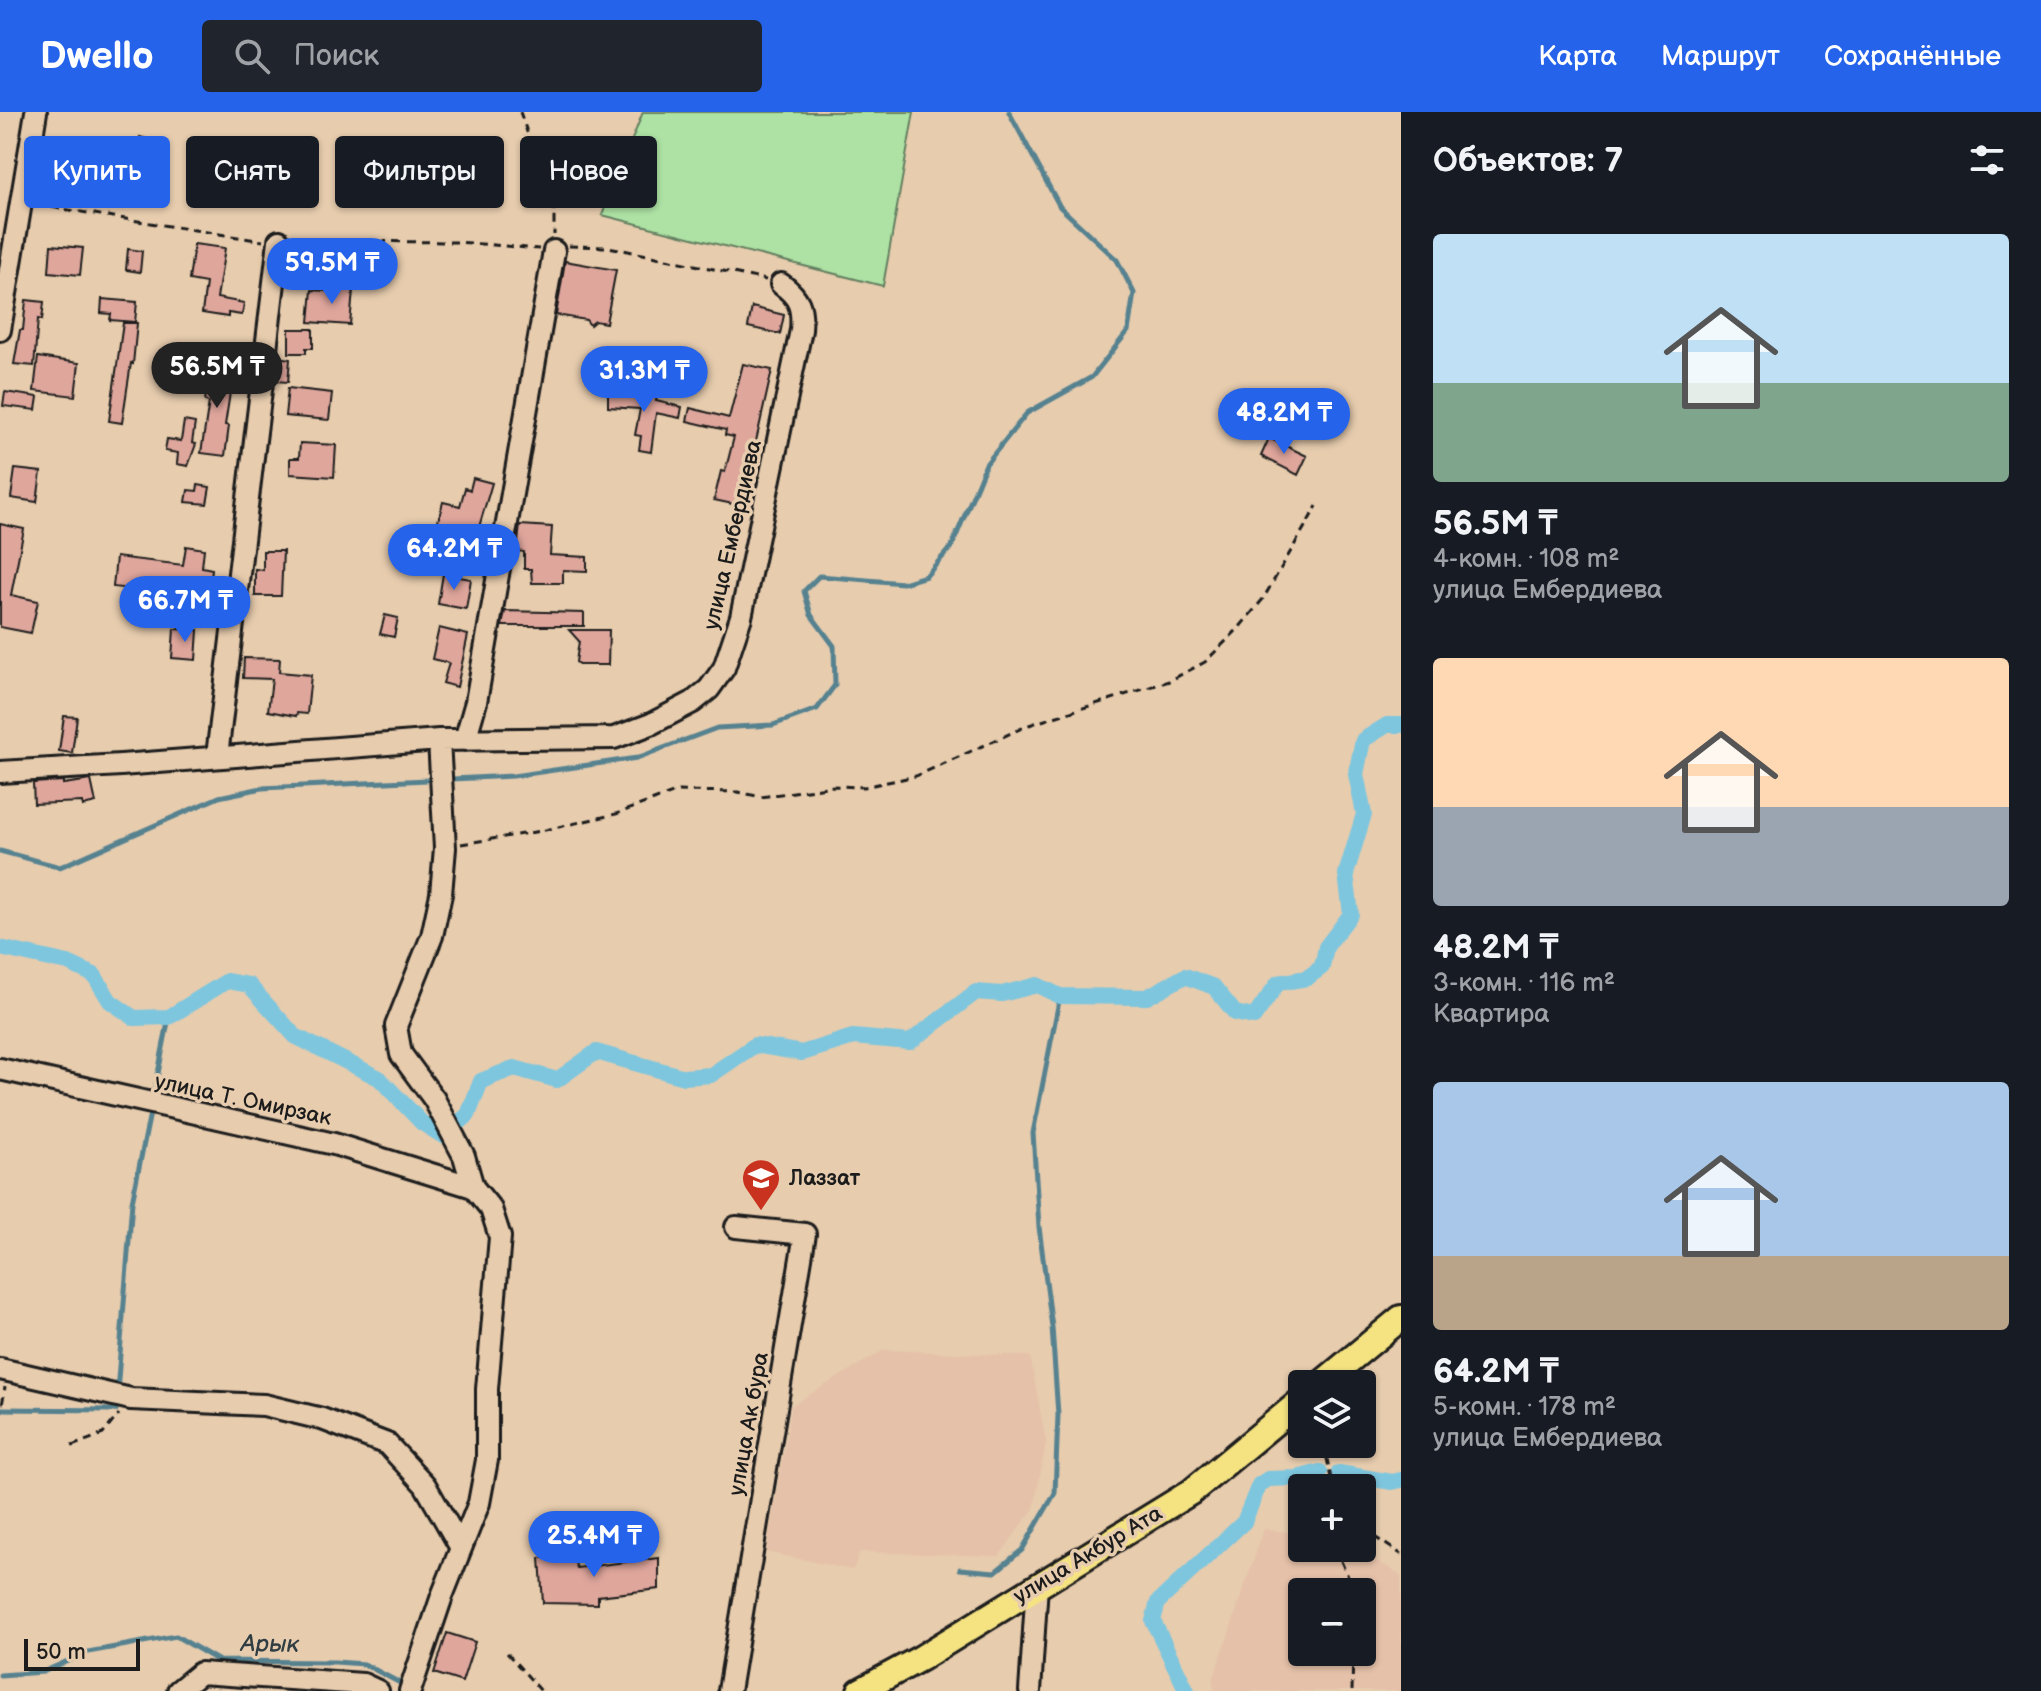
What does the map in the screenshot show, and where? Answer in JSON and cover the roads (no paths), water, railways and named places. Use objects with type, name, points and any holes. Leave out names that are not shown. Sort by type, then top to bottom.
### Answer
[{"type":"main road","points":[[1338,1370],[1401,1318]]},
{"type":"main road","name":"улица Акбур Ата","points":[[860,1691],[921,1658],[1191,1492],[1288,1412]]},
{"type":"street","points":[[0,330],[36,112]]},
{"type":"street","points":[[217,756],[279,241]]},
{"type":"street","points":[[465,740],[476,702],[554,251]]},
{"type":"street","name":"улица Ембердиева","points":[[0,772],[439,740],[614,738],[651,724],[693,702],[717,680],[741,617],[801,330],[801,305],[797,297],[781,284]]},
{"type":"street","points":[[410,1691],[442,1596],[479,1503],[487,1460],[487,1389],[500,1237],[491,1209],[473,1187],[464,1156],[434,1099],[401,1054],[396,1026],[432,936],[441,894],[445,848],[439,740]]},
{"type":"street","name":"улица Т. Омирзак","points":[[0,1069],[334,1144],[473,1187]]},
{"type":"street","name":"улица Ак бура","points":[[729,1691],[805,1234],[736,1227]]},
{"type":"street","points":[[4,1370],[131,1399],[264,1405],[322,1419],[387,1444],[425,1485],[461,1548]]},
{"type":"street","points":[[1030,1691],[1037,1585]]},
{"type":"street","points":[[178,1691],[200,1673],[363,1684],[378,1691]]},
{"type":"waterway","points":[[452,779],[513,776],[637,758],[717,728],[773,725],[817,709],[835,685],[834,646],[811,615],[804,591],[819,576],[903,583],[926,576],[952,546],[986,464],[1027,413],[1092,377],[1128,331],[1134,293],[1117,260],[1060,207],[1009,112]]},
{"type":"waterway","points":[[0,948],[68,963],[94,975],[110,1001],[134,1018],[169,1017],[227,981],[249,985],[295,1036],[379,1078],[422,1123],[443,1136],[468,1115],[481,1081],[514,1068],[557,1080],[596,1052],[684,1077],[711,1075],[755,1045],[802,1053],[853,1037],[910,1042],[976,992],[1002,994],[1037,985],[1060,996],[1147,997],[1185,976],[1214,987],[1235,1013],[1254,1017],[1278,983],[1307,978],[1322,967],[1326,947],[1351,914],[1346,874],[1364,814],[1356,774],[1363,740],[1387,725],[1401,725]]},
{"type":"waterway","points":[[0,851],[60,867],[219,797],[262,788],[427,780]]},
{"type":"waterway","points":[[960,1569],[995,1572],[1022,1550],[1055,1493],[1058,1415],[1033,1133],[1060,996]]},
{"type":"waterway","points":[[153,1099],[169,1017]]},
{"type":"waterway","points":[[117,1392],[132,1202],[151,1108]]},
{"type":"waterway","points":[[0,1409],[116,1410],[116,1402]]},
{"type":"waterway","points":[[1187,1691],[1153,1621],[1158,1602],[1244,1522],[1259,1485],[1268,1479],[1297,1478],[1320,1472]]},
{"type":"waterway","points":[[1339,1473],[1392,1482],[1401,1480]]},
{"type":"waterway","name":"Арык","points":[[0,1675],[43,1672],[88,1652],[176,1636],[219,1661],[364,1664],[402,1684]]},
{"type":"place","name":"Лаззат","points":[[761,1212]]}]
